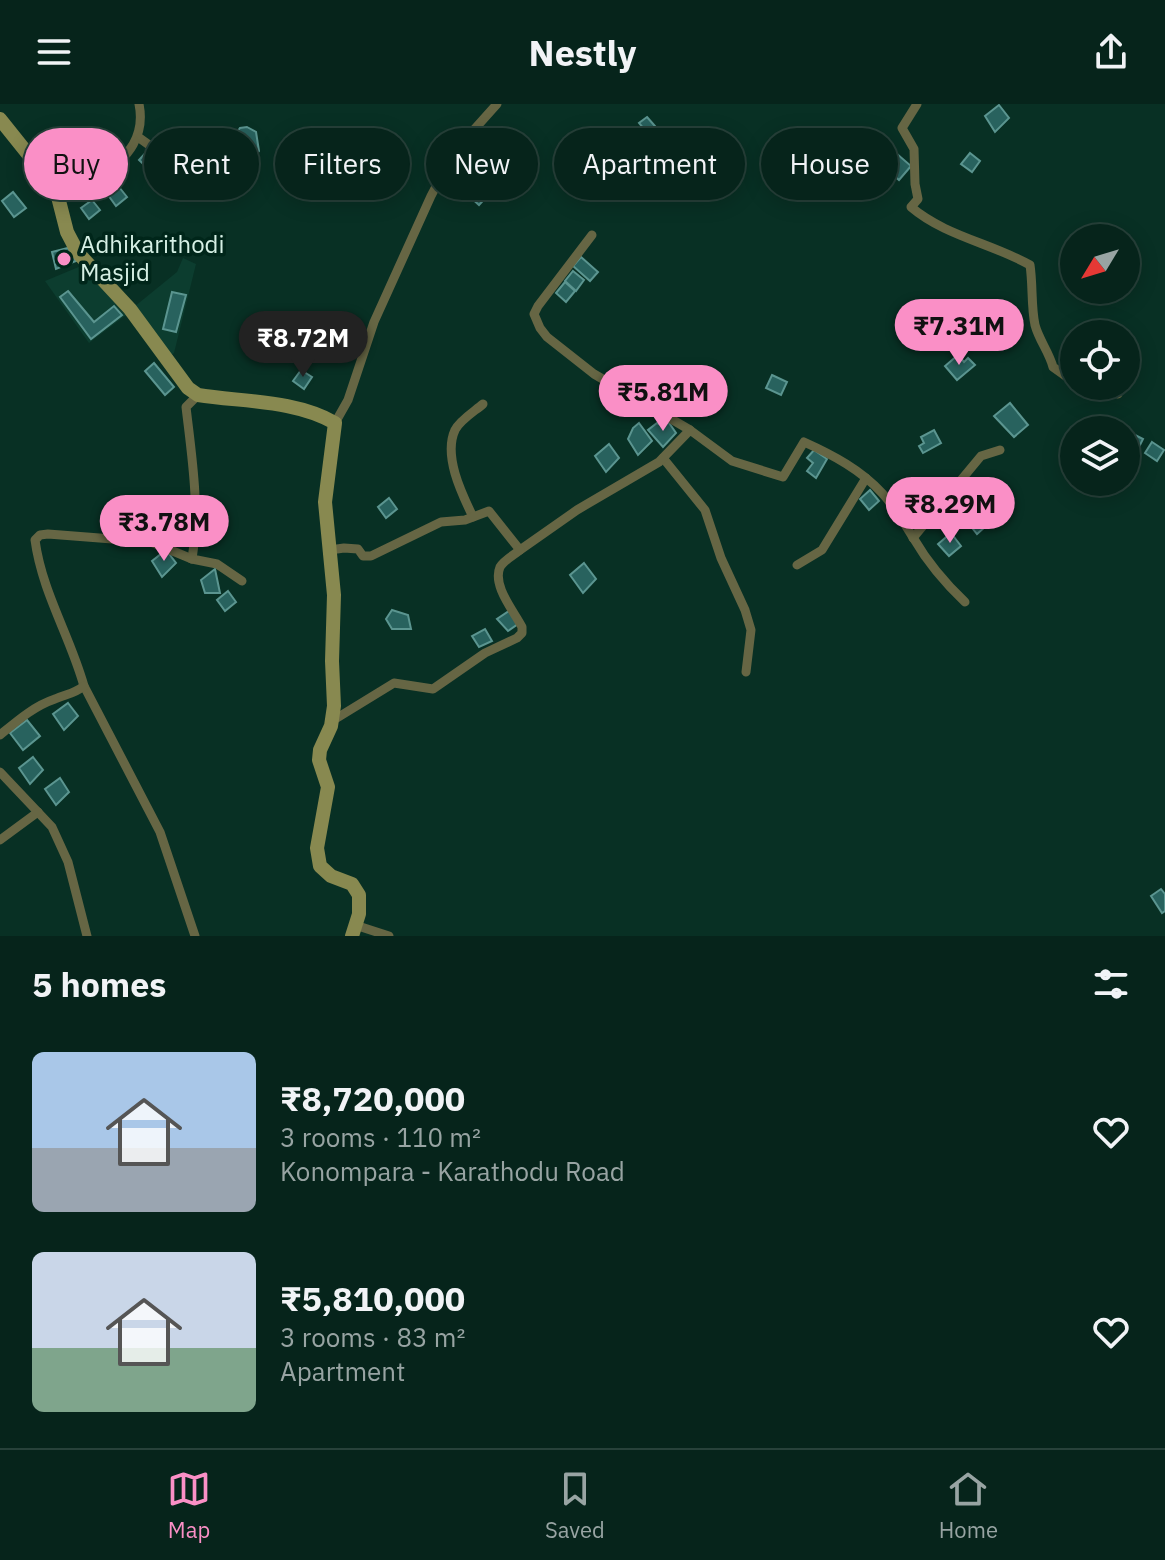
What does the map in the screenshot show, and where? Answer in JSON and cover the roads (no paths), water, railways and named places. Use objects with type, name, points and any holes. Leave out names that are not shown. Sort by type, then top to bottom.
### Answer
[{"type":"main road","points":[[0,119],[24,149]]},
{"type":"main road","points":[[59,200],[67,232],[78,253],[114,290],[188,388],[198,395],[289,407],[321,415],[335,423],[325,502],[334,595],[332,721],[320,750],[319,760],[328,787],[317,848],[320,866],[331,876],[352,884],[359,895],[359,914],[354,930]]},
{"type":"street","points":[[128,151],[138,137],[141,120],[139,104]]},
{"type":"street","points":[[335,423],[348,400],[374,322],[431,196],[454,152],[497,104]]},
{"type":"street","points":[[917,104],[902,128],[914,149],[918,199],[911,207],[929,222],[1004,250],[1030,265],[1034,321],[1053,367],[1060,372]]},
{"type":"street","points":[[138,137],[144,141]]},
{"type":"street","points":[[592,235],[538,306],[534,314],[540,328],[594,374],[690,430],[732,461],[783,477],[804,442],[831,454],[883,494],[905,522],[938,575],[965,602]]},
{"type":"street","points":[[192,559],[197,530],[196,492],[186,407],[198,395]]},
{"type":"street","points":[[473,517],[454,476],[452,441],[456,428],[483,404]]},
{"type":"street","points":[[332,721],[394,683],[433,689],[485,653],[517,638],[522,633],[522,627],[500,586],[498,576],[503,562],[577,510],[663,458],[690,430]]},
{"type":"street","points":[[913,538],[981,456],[1000,450]]},
{"type":"street","points":[[663,458],[705,510],[721,558],[745,610],[751,630],[746,672]]},
{"type":"street","points":[[797,565],[822,550],[866,478]]},
{"type":"street","points":[[330,550],[358,549],[363,556],[371,556],[441,522],[489,511],[520,550]]},
{"type":"street","points":[[195,936],[160,832],[84,686],[78,663],[42,575],[35,540],[40,535],[48,534],[151,542],[192,559],[217,564],[242,581]]},
{"type":"street","points":[[0,735],[27,713],[55,698],[73,694],[84,686]]},
{"type":"street","points":[[0,772],[52,827],[68,862],[87,936]]},
{"type":"street","points":[[0,840],[38,812]]},
{"type":"street","points":[[354,930],[389,936]]},
{"type":"place","name":"Adhikarithodi Masjid","points":[[64,259]]}]
